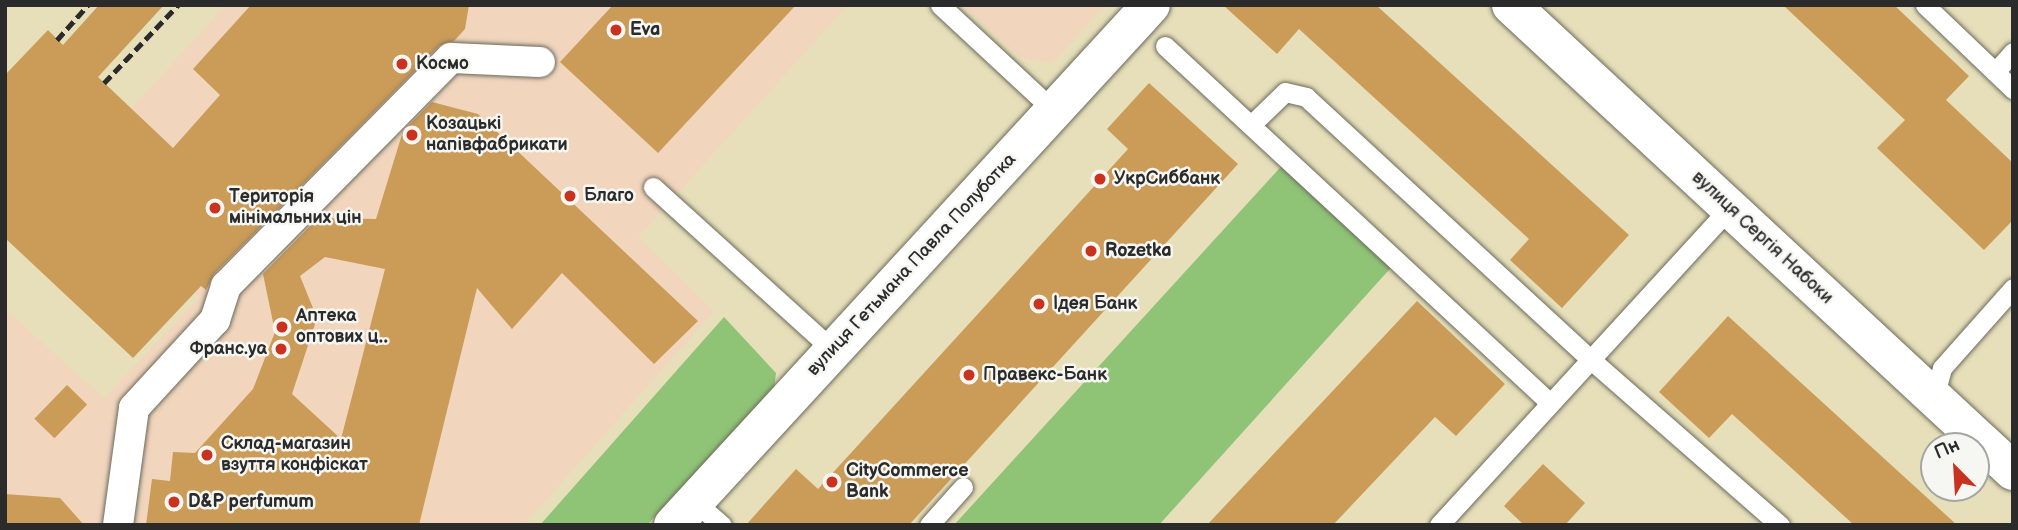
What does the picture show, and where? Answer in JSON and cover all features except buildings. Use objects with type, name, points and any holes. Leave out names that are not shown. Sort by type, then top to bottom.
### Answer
[{"type":"street","name":"вулиця Гетьмана Павла Полуботка","points":[[696,517],[833,350],[1151,5]]},
{"type":"street","name":"вулиця Сергія Набоки","points":[[1512,5],[2013,471]]},
{"type":"street","points":[[118,525],[134,408],[215,320],[226,286],[451,58],[540,62]]},
{"type":"lane","points":[[940,5],[1054,111]]},
{"type":"lane","points":[[1926,5],[2013,89]]},
{"type":"lane","points":[[1165,46],[1548,401]]},
{"type":"lane","points":[[1995,72],[2013,52]]},
{"type":"lane","points":[[1251,125],[1285,92],[1306,97],[1589,358],[1780,525]]},
{"type":"lane","points":[[653,187],[833,350]]},
{"type":"lane","points":[[1438,525],[1548,401],[1729,208]]},
{"type":"lane","points":[[1934,398],[1942,368],[2013,288]]},
{"type":"lane","points":[[929,525],[963,487]]},
{"type":"shaded area","points":[[226,5],[848,5],[638,237],[714,311],[524,525],[5,525],[5,309],[104,398],[200,297],[93,184],[131,109]]},
{"type":"shaded area","points":[[962,5],[1105,5],[1052,63],[1021,58]]},
{"type":"green space","points":[[1287,160],[1397,261],[1159,525],[954,525]]},
{"type":"green space","points":[[724,317],[776,373],[774,389],[647,525],[540,525]]},
{"type":"railway","points":[[57,40],[88,5]]},
{"type":"railway","points":[[104,83],[178,5]]},
{"type":"place","name":"Eva","points":[[616,30]]},
{"type":"place","name":"Космо","points":[[402,64]]},
{"type":"place","name":"Козацькі напівфабрикати","points":[[412,135]]},
{"type":"place","name":"УкрСиббанк","points":[[1100,179]]},
{"type":"place","name":"Благо","points":[[570,196]]},
{"type":"place","name":"Територія мінімальних цін","points":[[215,208]]},
{"type":"place","name":"Rozetka","points":[[1091,251]]},
{"type":"place","name":"Ідея Банк","points":[[1039,304]]},
{"type":"place","name":"Аптека оптових ц‥","points":[[282,327]]},
{"type":"place","name":"Франс.уа","points":[[281,349]]},
{"type":"place","name":"Правекс-Банк","points":[[969,375]]},
{"type":"place","name":"Склад-магазин взуття конфіскат","points":[[207,455]]},
{"type":"place","name":"CityCommerce Bank","points":[[832,482]]},
{"type":"place","name":"D&P perfumum","points":[[174,502]]}]
